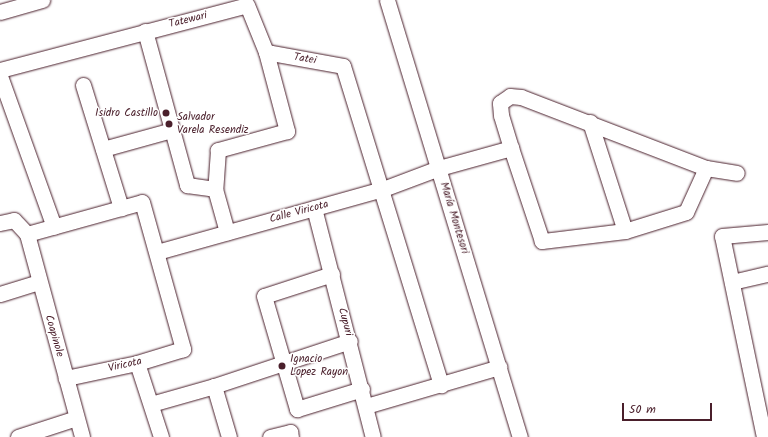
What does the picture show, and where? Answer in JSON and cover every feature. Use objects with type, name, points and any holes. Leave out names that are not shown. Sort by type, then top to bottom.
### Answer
[{"type":"street","points":[[0,12],[42,0]]},
{"type":"street","name":"María Montesori","points":[[387,0],[500,367],[520,437]]},
{"type":"street","name":"Tatewari","points":[[0,70],[247,5],[266,52],[287,132],[218,150],[215,188]]},
{"type":"street","points":[[145,31],[187,185],[215,188],[227,232]]},
{"type":"street","name":"Tatei","points":[[266,52],[343,66],[383,190]]},
{"type":"street","points":[[0,76],[54,227]]},
{"type":"street","points":[[83,85],[121,208]]},
{"type":"street","points":[[706,168],[686,212],[625,231],[542,241],[501,116],[500,103],[510,96],[521,97],[590,122],[706,168],[737,173]]},
{"type":"street","points":[[590,122],[625,231]]},
{"type":"street","points":[[103,149],[172,130]]},
{"type":"street","name":"Calle Viricota","points":[[157,252],[383,190],[439,168],[511,148]]},
{"type":"street","points":[[383,190],[441,385]]},
{"type":"street","points":[[0,223],[14,220],[28,234],[142,202],[157,252]]},
{"type":"street","name":"Cupuri","points":[[314,208],[350,341],[372,437]]},
{"type":"street","points":[[764,437],[722,236],[768,232]]},
{"type":"street","name":"Coapinole","points":[[28,234],[39,282],[82,437]]},
{"type":"street","name":"Viricota","points":[[66,378],[137,363],[184,349],[157,252]]},
{"type":"street","points":[[332,274],[264,296],[297,409],[362,389]]},
{"type":"street","points":[[732,282],[768,274]]},
{"type":"street","points":[[0,294],[39,282]]},
{"type":"street","points":[[151,404],[214,386],[350,341]]},
{"type":"street","points":[[137,363],[161,437]]},
{"type":"street","points":[[366,406],[500,367]]},
{"type":"street","points":[[214,386],[229,437]]},
{"type":"street","points":[[18,437],[76,418]]},
{"type":"street","points":[[270,437],[290,432],[291,437]]},
{"type":"place","name":"Isidro Castillo","points":[[166,113]]},
{"type":"place","name":"Salvador Varela Resendiz","points":[[169,124]]},
{"type":"place","name":"Ignacio Lopez Rayon","points":[[282,366]]}]
